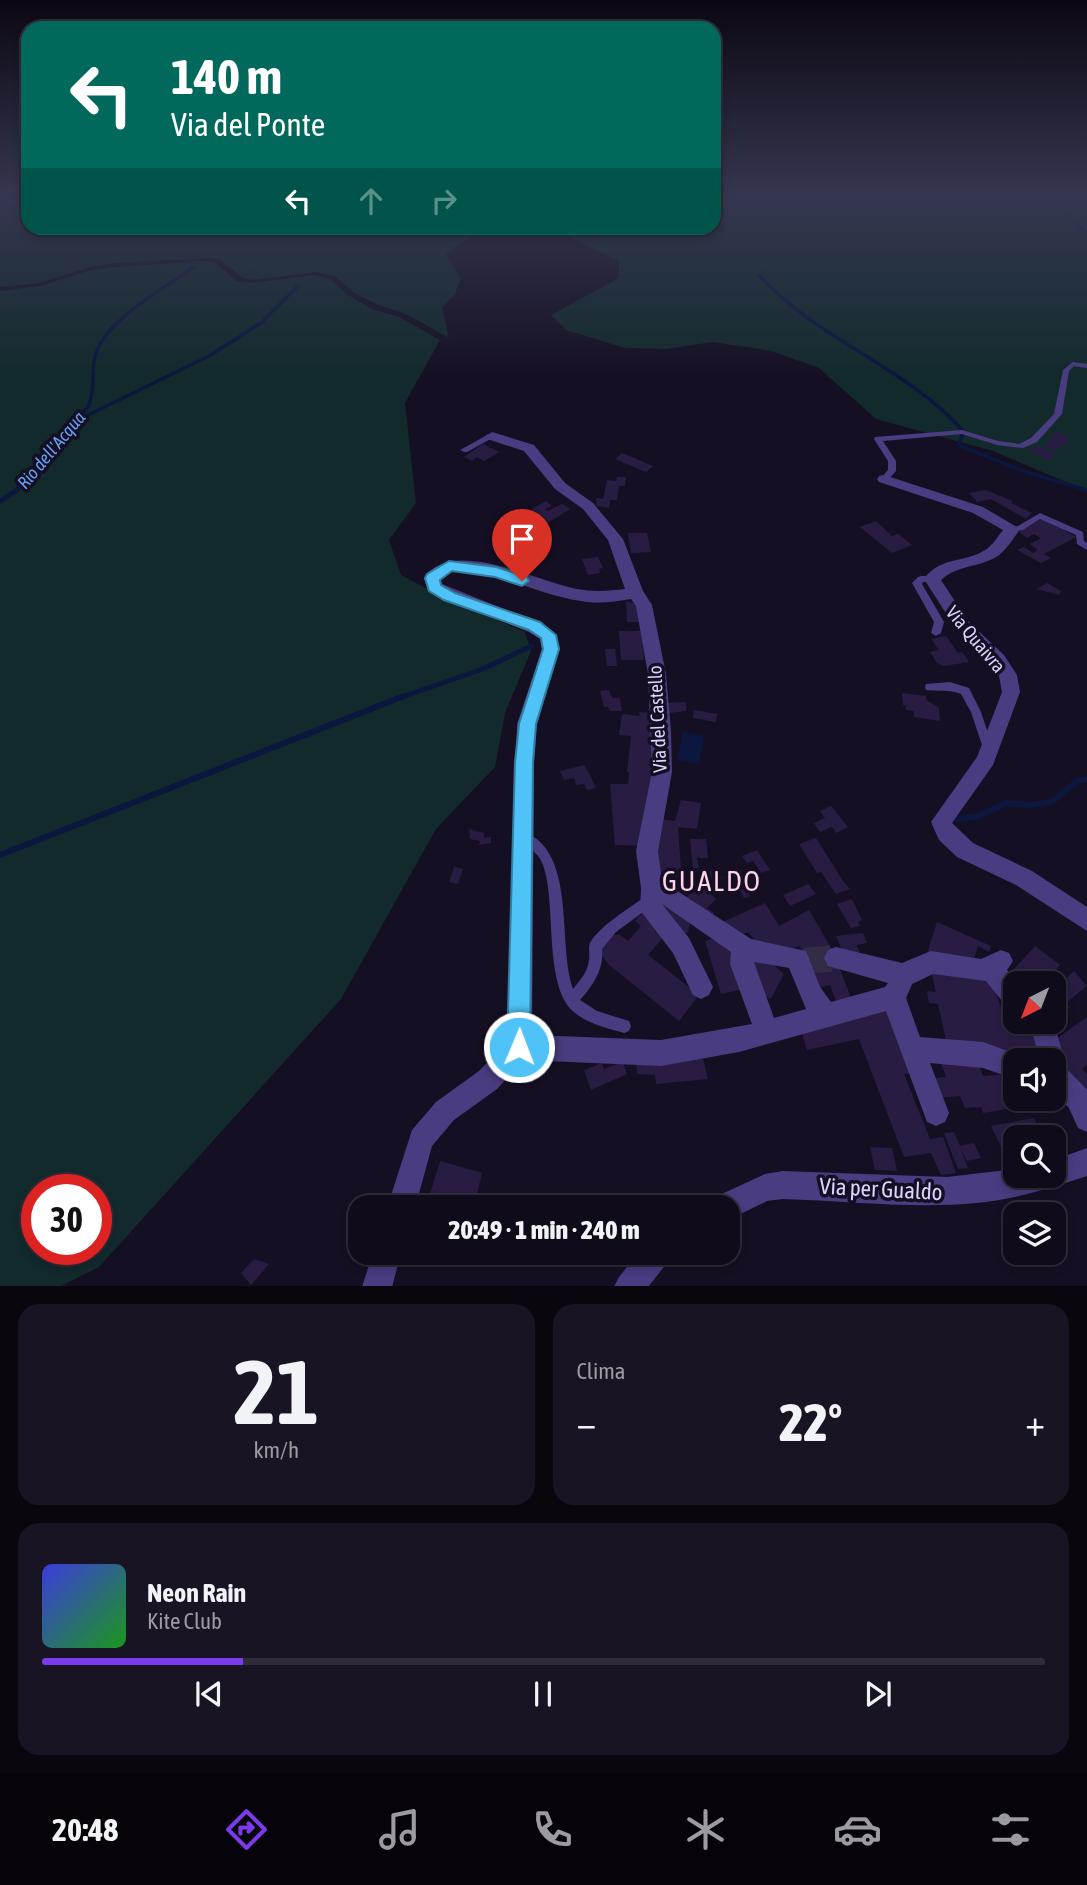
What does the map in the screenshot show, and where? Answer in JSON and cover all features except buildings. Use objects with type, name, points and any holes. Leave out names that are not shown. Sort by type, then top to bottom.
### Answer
[{"type":"street","name":"Via del Castello","points":[[492,436],[529,448],[560,486],[588,506],[615,539],[635,593],[643,605],[657,674],[657,712],[661,731],[662,772],[648,851],[651,894]]},
{"type":"street","points":[[884,479],[978,510],[1012,528],[994,551],[980,558],[947,566],[932,579]]},
{"type":"street","points":[[405,1195],[421,1139],[445,1111],[488,1080],[519,1047],[522,835],[527,724],[551,649],[548,635],[534,626],[449,596],[434,587],[432,578],[449,566],[496,572],[579,596],[606,597],[635,593]]},
{"type":"street","name":"Via Quaivra","points":[[932,579],[956,617],[998,660],[1008,675],[1012,692],[989,751],[975,778],[944,814],[941,822],[944,832],[959,846],[1021,876],[1087,920]]},
{"type":"street","points":[[701,987],[687,953],[670,926],[651,911],[651,894],[670,895],[743,946],[768,956],[783,955],[801,960],[810,995],[825,1014]]},
{"type":"street","points":[[743,946],[742,964],[768,1033]]},
{"type":"street","points":[[836,958],[897,986]]},
{"type":"street","points":[[519,1047],[661,1053],[768,1033],[825,1014],[897,986],[914,971],[931,962],[982,971],[995,964],[1003,978]]},
{"type":"street","points":[[897,986],[911,1049],[936,1113]]},
{"type":"street","points":[[911,1049],[983,1055],[1003,1062]]},
{"type":"street","points":[[1066,1085],[1084,1107]]},
{"type":"street","points":[[1066,1168],[1087,1161]]},
{"type":"street","name":"Via per Gualdo","points":[[740,1200],[765,1188],[783,1185],[958,1192],[1003,1186]]},
{"type":"street","points":[[377,1286],[383,1265]]},
{"type":"street","points":[[629,1286],[647,1265]]},
{"type":"lane","points":[[884,479],[892,471],[892,461],[878,439],[962,432],[997,443],[1020,446],[1034,440],[1058,414],[1066,370],[1073,364],[1087,366]]},
{"type":"lane","points":[[464,450],[492,436]]},
{"type":"lane","points":[[1012,528],[1020,528],[1040,516],[1080,534],[1080,542],[1087,547]]},
{"type":"lane","points":[[932,579],[921,579],[917,583],[939,622],[936,633]]},
{"type":"lane","points":[[930,687],[950,686],[965,691],[976,712],[989,751]]},
{"type":"lane","points":[[522,835],[543,851],[550,870],[565,977],[572,1000],[595,1018],[624,1026]]},
{"type":"lane","points":[[572,1000],[598,962],[595,947],[612,928],[651,894]]},
{"type":"green space","points":[[0,258],[208,258],[116,263],[90,267],[39,283],[0,287]]},
{"type":"green space","points":[[208,258],[448,258],[461,278],[455,294],[442,307],[449,338],[406,314],[378,305],[354,293],[336,277],[317,272],[254,280],[243,278],[220,260]]},
{"type":"green space","points":[[613,258],[1087,258],[1087,491],[993,451],[876,419],[819,368],[772,351],[713,342],[666,349],[625,348],[566,330],[551,315],[619,278],[619,261]]},
{"type":"green space","points":[[205,261],[214,262],[237,281],[253,283],[315,275],[330,279],[348,295],[372,309],[399,317],[440,340],[405,403],[416,503],[389,540],[401,575],[443,597],[525,632],[531,651],[505,713],[495,767],[436,829],[341,999],[112,1253],[112,1174],[21,1174],[21,1265],[101,1265],[61,1286],[0,1286],[0,291],[40,286],[92,270]]},
{"type":"water","points":[[683,732],[704,736],[699,764],[677,760]]},
{"type":"waterway","name":"Rio dell'Acqua","points":[[16,490],[88,407],[95,355],[106,336],[128,313],[194,267]]},
{"type":"waterway","points":[[759,275],[807,318],[889,370],[941,409],[964,432],[958,445],[1023,471],[1087,490]]},
{"type":"waterway","points":[[78,420],[209,356],[261,323],[298,286]]},
{"type":"waterway","name":"Rio dell'Acqua","points":[[0,501],[16,490]]},
{"type":"waterway","points":[[399,698],[480,670],[532,646]]},
{"type":"waterway","points":[[0,855],[404,696]]},
{"type":"waterway","points":[[950,820],[975,817],[1007,803],[1030,805],[1052,802],[1077,781],[1087,779]]},
{"type":"tunnel","points":[[805,961],[836,958],[831,959]]},
{"type":"district","name":"GUALDO","points":[[712,881]]},
{"type":"route","points":[[519,1047],[522,835],[527,724],[551,649],[548,635],[534,626],[449,596],[434,587],[432,578],[449,566],[496,572],[522,581]]}]
